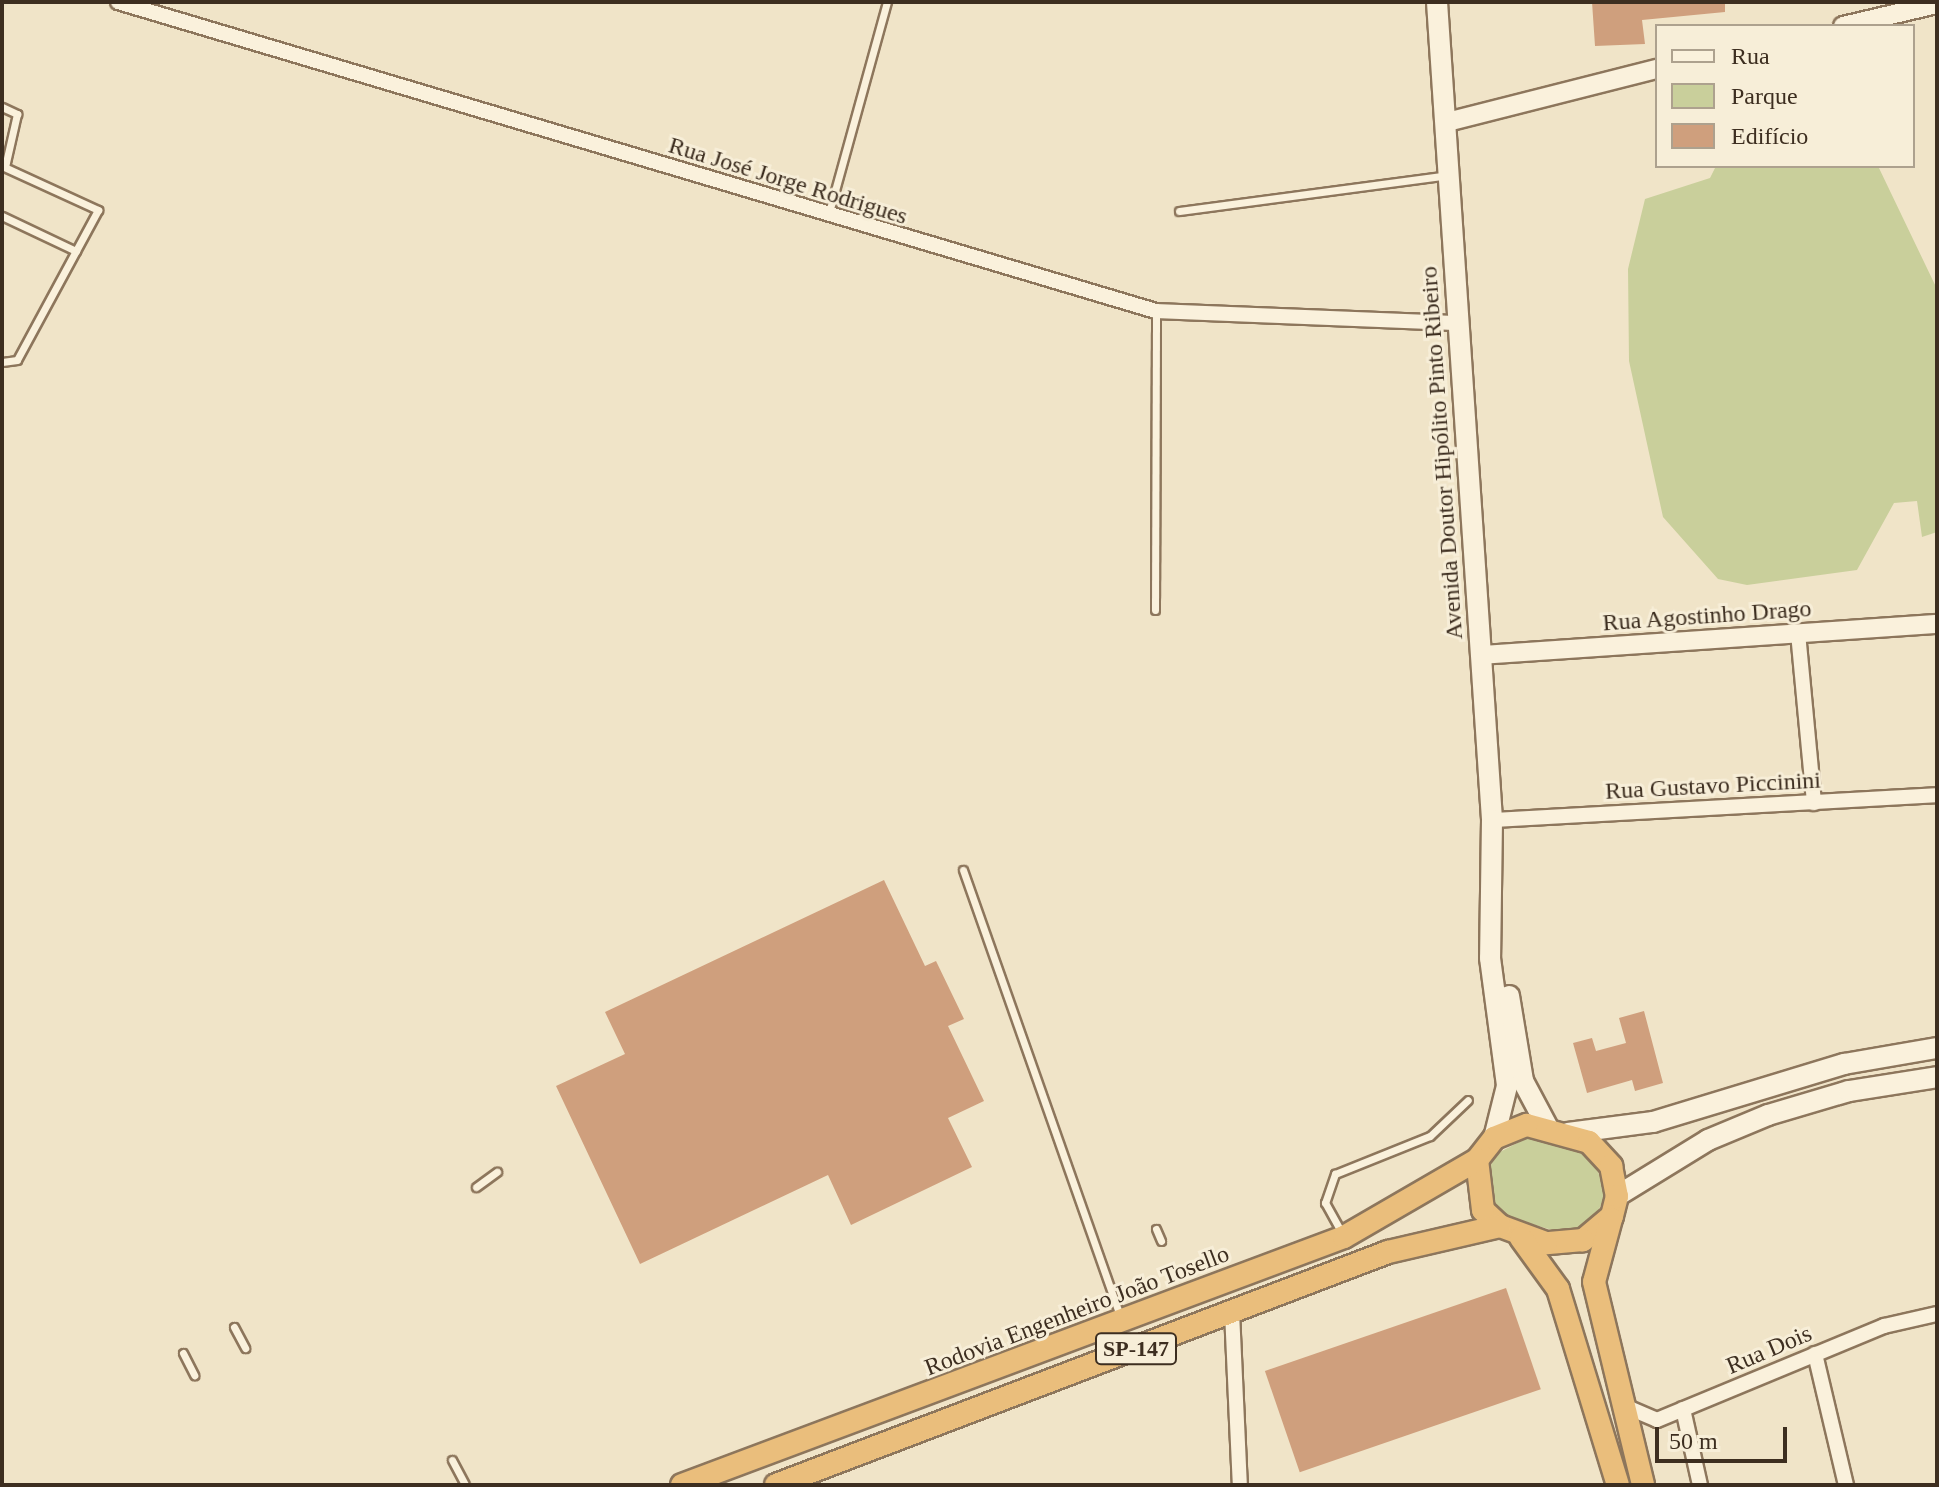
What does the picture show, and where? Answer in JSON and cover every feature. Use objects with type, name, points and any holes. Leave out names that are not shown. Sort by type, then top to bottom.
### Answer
[{"type":"highway","points":[[1618,1485],[1558,1289],[1477,1194],[1477,1160],[1494,1138],[1527,1125],[1556,1130],[1603,1153],[1615,1206],[1594,1282],[1643,1485]]},
{"type":"highway","name":"Rodovia Engenheiro João Tosello","points":[[682,1485],[1344,1237],[1477,1160]]},
{"type":"highway","points":[[1508,1230],[1566,1244],[1583,1240],[1615,1206]]},
{"type":"highway","name":"SP-147","points":[[776,1485],[1388,1252],[1508,1230]]},
{"type":"main road","name":"Avenida Doutor Hipólito Pinto Ribeiro","points":[[1437,2],[1492,820],[1490,958],[1507,1086],[1494,1138]]},
{"type":"main road","name":"Avenida Doutor Hipólito Pinto Ribeiro","points":[[1493,901],[1523,1081],[1556,1130]]},
{"type":"main road","points":[[1556,1130],[1653,1122],[1844,1064],[1937,1048]]},
{"type":"main road","points":[[1615,1206],[1708,1140],[1768,1115],[1849,1091],[1937,1077]]},
{"type":"street","name":"Rua José Jorge Rodrigues","points":[[118,2],[828,217],[1156,311],[1460,323]]},
{"type":"street","points":[[1852,24],[1937,4]]},
{"type":"street","points":[[1447,122],[1655,70]]},
{"type":"street","name":"Rua Agostinho Drago","points":[[1481,655],[1937,624]]},
{"type":"street","points":[[1798,633],[1814,803]]},
{"type":"street","name":"Rua Gustavo Piccinini","points":[[1492,820],[1937,795]]},
{"type":"street","points":[[1232,1312],[1240,1485]]},
{"type":"street","name":"Rua Dois","points":[[1622,1405],[1657,1420],[1884,1326],[1937,1314]]},
{"type":"street","points":[[1815,1354],[1846,1485]]},
{"type":"street","points":[[1683,1409],[1700,1485]]},
{"type":"lane","points":[[828,217],[887,2]]},
{"type":"lane","points":[[2,107],[17,114],[3,166],[98,210],[17,360],[2,362]]},
{"type":"lane","points":[[1179,211],[1450,174]]},
{"type":"lane","points":[[2,216],[76,251]]},
{"type":"lane","points":[[1155,610],[1156,311]]},
{"type":"lane","points":[[963,870],[1122,1322]]},
{"type":"lane","points":[[1344,1237],[1325,1203],[1335,1174],[1430,1136],[1468,1100]]},
{"type":"lane","points":[[476,1187],[497,1172]]},
{"type":"lane","points":[[1156,1229],[1161,1241]]},
{"type":"lane","points":[[234,1327],[245,1348]]},
{"type":"lane","points":[[183,1353],[194,1375]]},
{"type":"lane","points":[[452,1460],[465,1484]]},
{"type":"green space","points":[[1715,168],[1879,168],[1937,289],[1937,532],[1922,537],[1917,501],[1894,503],[1857,570],[1747,585],[1718,579],[1663,517],[1629,361],[1628,269],[1645,199],[1710,178]]},
{"type":"green space","points":[[1531,1136],[1580,1150],[1595,1162],[1606,1196],[1591,1224],[1559,1232],[1508,1217],[1496,1206],[1489,1169],[1496,1154]]},
{"type":"building","points":[[1592,2],[1725,2],[1725,12],[1642,20],[1645,44],[1595,46]]},
{"type":"building","points":[[884,880],[925,966],[936,961],[964,1019],[948,1026],[984,1101],[948,1118],[972,1167],[851,1225],[828,1175],[640,1264],[556,1086],[625,1054],[605,1012]]},
{"type":"building","points":[[1644,1011],[1663,1083],[1635,1091],[1632,1080],[1587,1093],[1573,1043],[1592,1038],[1596,1051],[1626,1043],[1619,1018]]},
{"type":"building","points":[[1506,1288],[1541,1389],[1300,1472],[1265,1371]]}]
